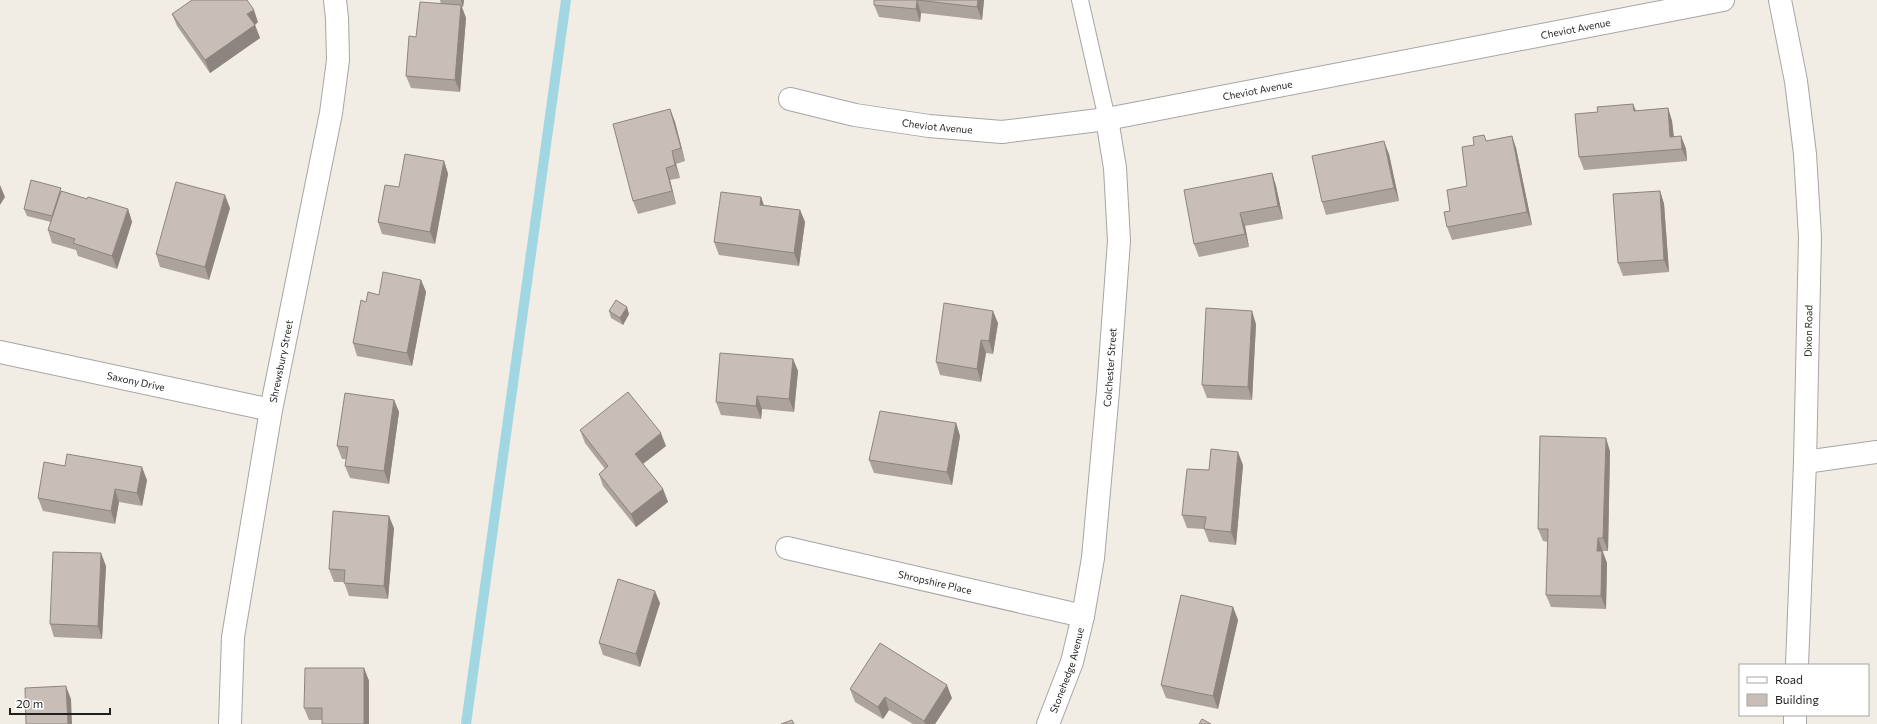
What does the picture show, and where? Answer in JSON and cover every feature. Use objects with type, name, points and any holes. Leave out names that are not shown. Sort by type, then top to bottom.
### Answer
[{"type":"street","name":"Shrewsbury Street","points":[[230,724],[233,637],[271,410],[331,113],[338,60],[335,0]]},
{"type":"street","name":"Cheviot Avenue","points":[[790,99],[855,115],[929,126],[1002,132],[1108,119],[1724,0]]},
{"type":"street","name":"Dixon Road","points":[[1780,0],[1799,103],[1805,154],[1810,245],[1805,462],[1797,664]]},
{"type":"street","name":"Colchester Street","points":[[1083,616],[1093,550],[1108,391],[1119,241],[1115,168],[1108,119]]},
{"type":"street","name":"Saxony Drive","points":[[0,352],[271,410]]},
{"type":"street","points":[[1805,462],[1877,452]]},
{"type":"street","name":"Shropshire Place","points":[[787,548],[1083,616]]},
{"type":"street","name":"Stonehedge Avenue","points":[[1048,724],[1072,662],[1083,616]]},
{"type":"lane","points":[[1080,0],[1108,119]]},
{"type":"building","points":[[192,0],[247,0],[254,10],[247,14],[255,25],[205,60],[172,14]]},
{"type":"building","points":[[874,0],[917,0],[916,9],[874,5]]},
{"type":"building","points":[[917,0],[978,0],[977,7]]},
{"type":"building","points":[[420,2],[461,5],[455,80],[406,76],[409,36],[416,37]]},
{"type":"building","points":[[1633,104],[1634,111],[1668,108],[1670,137],[1681,136],[1682,149],[1579,157],[1575,114],[1598,112],[1597,107]]},
{"type":"building","points":[[670,109],[681,148],[672,151],[675,165],[666,168],[672,191],[633,201],[613,124]]},
{"type":"building","points":[[1484,135],[1486,141],[1512,136],[1527,212],[1447,227],[1444,212],[1450,211],[1447,190],[1467,186],[1462,147],[1474,145],[1473,137]]},
{"type":"building","points":[[1384,141],[1394,188],[1322,202],[1312,156]]},
{"type":"building","points":[[405,154],[444,161],[430,232],[378,222],[385,185],[399,187]]},
{"type":"building","points":[[1272,173],[1278,206],[1240,213],[1245,234],[1194,244],[1184,190]]},
{"type":"building","points":[[31,180],[61,188],[52,216],[24,209]]},
{"type":"building","points":[[176,182],[225,195],[205,267],[156,254]]},
{"type":"building","points":[[61,191],[87,199],[88,197],[128,209],[112,256],[73,243],[75,239],[48,230]]},
{"type":"building","points":[[1660,191],[1664,260],[1618,263],[1613,194]]},
{"type":"building","points":[[721,192],[761,197],[760,205],[800,210],[794,253],[714,242]]},
{"type":"building","points":[[383,272],[421,280],[407,353],[353,343],[361,300],[366,302],[368,292],[379,295]]},
{"type":"building","points":[[616,300],[627,307],[620,318],[609,311]]},
{"type":"building","points":[[944,303],[993,311],[989,341],[981,340],[977,369],[936,362]]},
{"type":"building","points":[[1206,308],[1252,311],[1248,387],[1202,385]]},
{"type":"building","points":[[720,353],[793,359],[789,399],[757,396],[756,406],[716,402]]},
{"type":"building","points":[[628,392],[661,433],[635,454],[663,489],[631,514],[599,474],[608,466],[580,430]]},
{"type":"building","points":[[345,393],[394,400],[384,471],[345,466],[348,447],[337,446]]},
{"type":"building","points":[[880,411],[956,423],[947,472],[869,460]]},
{"type":"building","points":[[1540,436],[1606,438],[1603,538],[1598,538],[1597,551],[1602,551],[1601,596],[1546,595],[1548,529],[1538,529]]},
{"type":"building","points":[[1211,449],[1238,452],[1231,532],[1204,529],[1206,517],[1182,515],[1187,469],[1209,470]]},
{"type":"building","points":[[67,454],[142,467],[137,493],[115,489],[111,511],[38,498],[44,462],[65,466]]},
{"type":"building","points":[[333,511],[389,516],[384,586],[344,583],[345,570],[329,569]]},
{"type":"building","points":[[53,552],[101,553],[98,626],[50,624]]},
{"type":"building","points":[[618,579],[655,591],[636,654],[599,643]]},
{"type":"building","points":[[1181,595],[1233,607],[1213,696],[1161,685]]},
{"type":"building","points":[[880,643],[947,685],[924,721],[885,697],[878,707],[850,689]]},
{"type":"building","points":[[305,668],[364,668],[364,724],[322,724],[322,708],[304,708]]},
{"type":"building","points":[[66,686],[68,724],[26,724],[25,688]]},
{"type":"building","points":[[1202,719],[1211,724],[1199,724]]},
{"type":"building","points":[[792,720],[794,724],[781,724]]},
{"type":"waterway","points":[[466,724],[566,0]]}]
